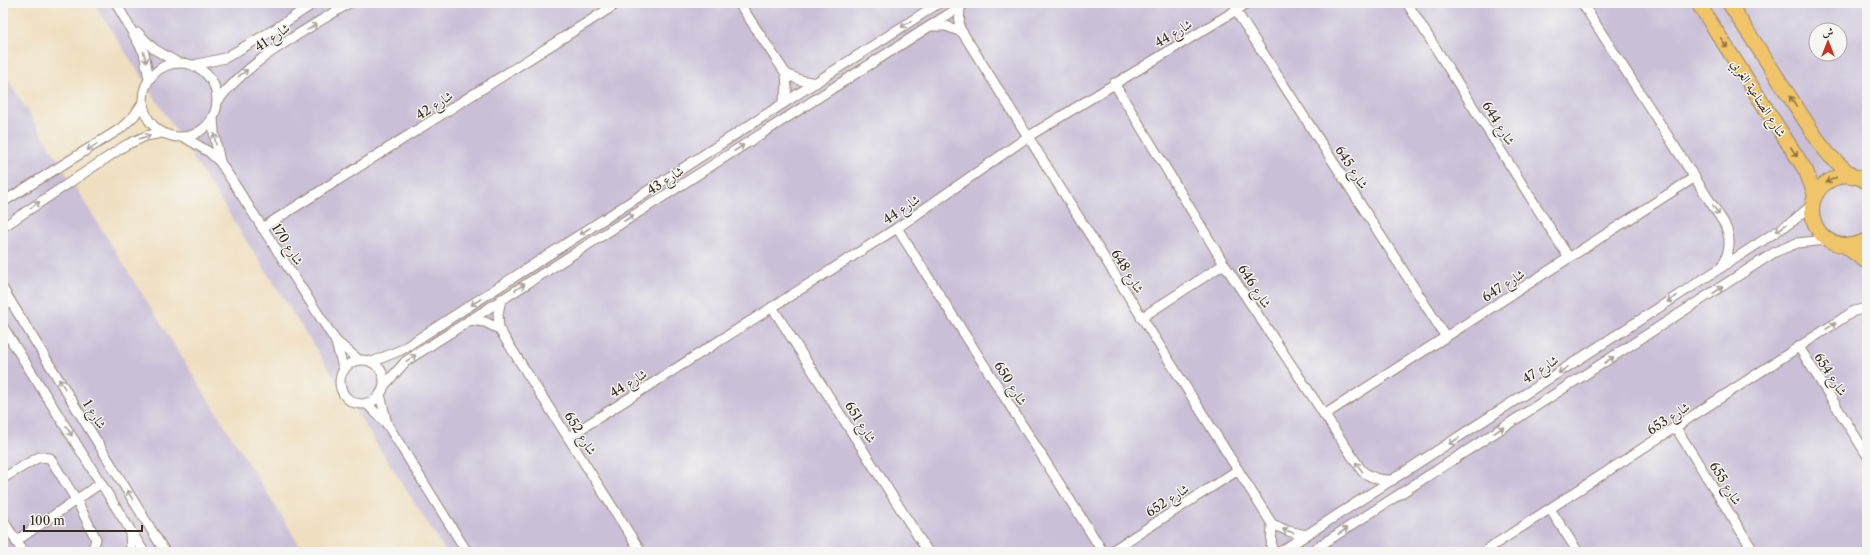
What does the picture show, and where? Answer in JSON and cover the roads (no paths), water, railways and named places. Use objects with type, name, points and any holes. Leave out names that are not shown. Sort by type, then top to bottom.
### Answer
[{"type":"main road","name":"شارع الصناعية الغربي","points":[[1698,3],[1806,171],[1814,200],[1813,221],[1818,231],[1826,240]]},
{"type":"main road","name":"شارع الصناعية الغربي","points":[[1729,3],[1821,145],[1836,161],[1862,179]]},
{"type":"main road","points":[[1814,200],[1822,186],[1830,179],[1841,176],[1862,179]]},
{"type":"main road","points":[[1826,240],[1845,246],[1856,245],[1867,240]]},
{"type":"main road","points":[[1845,246],[1867,262]]},
{"type":"street","points":[[116,3],[142,38],[160,53],[178,63],[194,66],[209,76],[214,84],[217,102],[213,116],[206,126],[196,134],[184,137],[173,137],[162,133],[149,121],[142,104],[143,91],[149,78],[157,70],[167,65],[178,63]]},
{"type":"street","name":"شارع 41","points":[[194,66],[225,58],[275,29],[314,3]]},
{"type":"street","name":"شارع 41","points":[[217,102],[237,78],[255,64],[349,3]]},
{"type":"street","name":"شارع 42","points":[[262,228],[618,3]]},
{"type":"street","points":[[739,3],[786,74],[787,89],[782,104]]},
{"type":"street","name":"شارع 43","points":[[372,362],[401,350],[939,3]]},
{"type":"street","name":"شارع 44","points":[[568,437],[898,228],[1029,136],[1248,3]]},
{"type":"street","name":"شارع 644","points":[[1407,3],[1569,258]]},
{"type":"street","points":[[1582,3],[1695,177],[1728,232],[1730,246],[1722,267]]},
{"type":"street","name":"شارع 43","points":[[382,390],[406,361],[963,5]]},
{"type":"street","name":"شارع 648","points":[[963,5],[959,20],[959,27],[1272,524]]},
{"type":"street","name":"شارع 645","points":[[1236,11],[1446,337]]},
{"type":"street","points":[[123,13],[144,54],[149,78]]},
{"type":"street","points":[[930,26],[946,26],[962,32]]},
{"type":"street","points":[[786,74],[800,80],[816,83]]},
{"type":"street","name":"شارع 646","points":[[1114,83],[1224,264],[1362,472],[1379,480],[1393,480]]},
{"type":"street","points":[[3,202],[120,129],[134,116],[142,104]]},
{"type":"street","name":"شارع 170","points":[[213,116],[214,133],[220,162]]},
{"type":"street","points":[[4,227],[126,144],[146,136],[162,133]]},
{"type":"street","name":"شارع 170","points":[[184,137],[209,152],[220,162],[335,340],[344,370]]},
{"type":"street","name":"شارع 647","points":[[1324,415],[1695,177]]},
{"type":"street","name":"شارع 47","points":[[1280,552],[1722,267],[1793,220],[1814,200]]},
{"type":"street","name":"شارع 650","points":[[898,228],[1103,552]]},
{"type":"street","points":[[1310,552],[1775,252],[1797,244],[1826,240]]},
{"type":"street","points":[[1141,318],[1224,264]]},
{"type":"street","name":"شارع 1","points":[[3,289],[163,551]]},
{"type":"street","points":[[499,329],[498,314],[501,299]]},
{"type":"street","name":"شارع 651","points":[[772,307],[928,552]]},
{"type":"street","name":"شارع 653","points":[[1483,552],[1854,312],[1867,308]]},
{"type":"street","points":[[469,320],[485,322],[499,329]]},
{"type":"street","points":[[3,327],[144,552]]},
{"type":"street","name":"شارع 652","points":[[499,329],[641,552]]},
{"type":"street","name":"شارع 170","points":[[335,340],[359,360]]},
{"type":"street","name":"شارع 654","points":[[1798,348],[1867,455]]},
{"type":"street","points":[[382,390],[376,398],[366,403],[357,403],[344,394],[340,386],[340,377],[350,363],[359,360],[372,362],[382,372],[382,390],[387,424]]},
{"type":"street","points":[[366,403],[387,424],[468,552]]},
{"type":"street","name":"شارع 655","points":[[1676,428],[1754,552]]},
{"type":"street","points":[[3,478],[39,457],[50,458],[77,501],[96,539],[92,552]]},
{"type":"street","name":"شارع 652","points":[[1110,552],[1238,470]]},
{"type":"street","points":[[16,541],[77,501],[101,483]]},
{"type":"street","points":[[1550,509],[1578,552]]},
{"type":"street","points":[[3,520],[24,552]]},
{"type":"street","points":[[1271,552],[1273,542],[1272,524],[1288,531],[1306,535]]},
{"type":"street","points":[[128,527],[131,552]]}]
